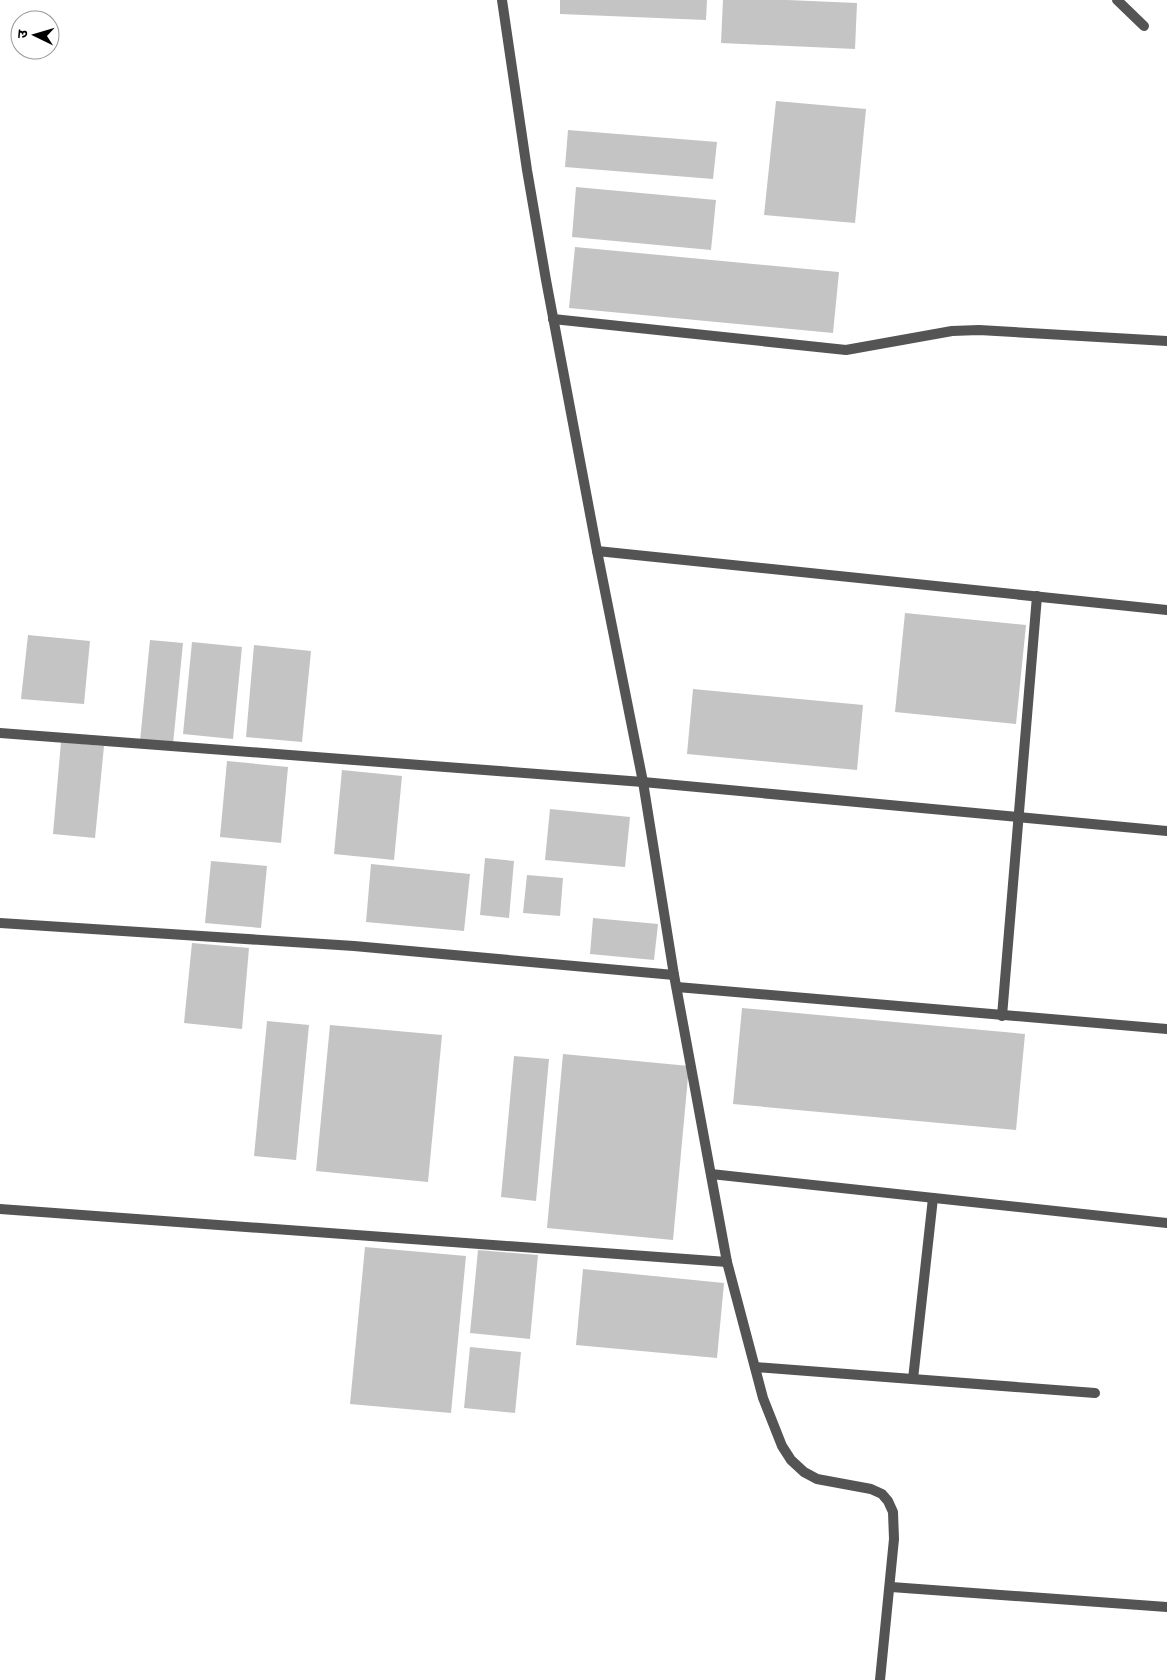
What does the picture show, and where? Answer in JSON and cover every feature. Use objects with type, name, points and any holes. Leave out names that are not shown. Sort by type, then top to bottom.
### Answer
[{"type":"street","points":[[502,0],[527,170],[597,551],[643,782],[674,975],[727,1262],[763,1398],[782,1446],[791,1460],[804,1472],[817,1479],[871,1489],[882,1494],[893,1512],[891,1587],[880,1680]]},
{"type":"street","points":[[1117,0],[1144,26]]},
{"type":"street","points":[[554,319],[846,350],[952,331],[979,330],[1167,341]]},
{"type":"street","points":[[597,551],[1167,610]]},
{"type":"street","points":[[1002,1016],[1037,596]]},
{"type":"street","points":[[0,733],[643,782],[1167,831]]},
{"type":"street","points":[[0,923],[354,946],[674,975]]},
{"type":"street","points":[[677,987],[1167,1030]]},
{"type":"street","points":[[711,1174],[1167,1223]]},
{"type":"street","points":[[912,1379],[933,1198]]},
{"type":"street","points":[[0,1209],[727,1262]]},
{"type":"street","points":[[755,1366],[1095,1393]]},
{"type":"street","points":[[891,1587],[1167,1607]]},
{"type":"building","points":[[560,0],[707,0],[706,20],[560,14]]},
{"type":"building","points":[[723,0],[857,3],[855,49],[721,43]]},
{"type":"building","points":[[776,101],[866,109],[855,223],[764,215]]},
{"type":"building","points":[[568,130],[717,142],[713,179],[565,167]]},
{"type":"building","points":[[576,187],[716,200],[711,250],[572,237]]},
{"type":"building","points":[[575,247],[839,272],[833,333],[569,308]]},
{"type":"building","points":[[905,613],[1026,625],[1016,724],[895,712]]},
{"type":"building","points":[[28,635],[90,641],[84,704],[21,699]]},
{"type":"building","points":[[150,640],[183,643],[173,744],[140,741]]},
{"type":"building","points":[[192,642],[242,647],[233,739],[183,734]]},
{"type":"building","points":[[254,645],[311,651],[302,742],[246,737]]},
{"type":"building","points":[[693,689],[863,705],[857,770],[687,754]]},
{"type":"building","points":[[61,742],[104,746],[95,838],[53,834]]},
{"type":"building","points":[[227,761],[288,767],[281,843],[220,837]]},
{"type":"building","points":[[342,770],[402,776],[394,860],[334,854]]},
{"type":"building","points":[[550,809],[630,817],[625,867],[545,860]]},
{"type":"building","points":[[485,858],[514,861],[509,918],[480,915]]},
{"type":"building","points":[[211,861],[267,866],[261,928],[205,923]]},
{"type":"building","points":[[371,864],[470,874],[464,931],[366,922]]},
{"type":"building","points":[[527,875],[563,878],[560,916],[523,913]]},
{"type":"building","points":[[593,918],[658,924],[654,960],[590,954]]},
{"type":"building","points":[[192,943],[249,948],[242,1029],[184,1023]]},
{"type":"building","points":[[742,1008],[1025,1034],[1016,1130],[733,1104]]},
{"type":"building","points":[[267,1021],[309,1025],[296,1160],[254,1156]]},
{"type":"building","points":[[330,1025],[442,1035],[428,1182],[316,1171]]},
{"type":"building","points":[[563,1054],[689,1066],[673,1240],[547,1228]]},
{"type":"building","points":[[514,1056],[549,1059],[536,1201],[501,1197]]},
{"type":"building","points":[[365,1247],[466,1256],[451,1413],[350,1404]]},
{"type":"building","points":[[478,1250],[538,1255],[530,1339],[470,1333]]},
{"type":"building","points":[[583,1269],[724,1283],[717,1358],[576,1345]]},
{"type":"building","points":[[470,1347],[521,1352],[515,1413],[464,1408]]}]
